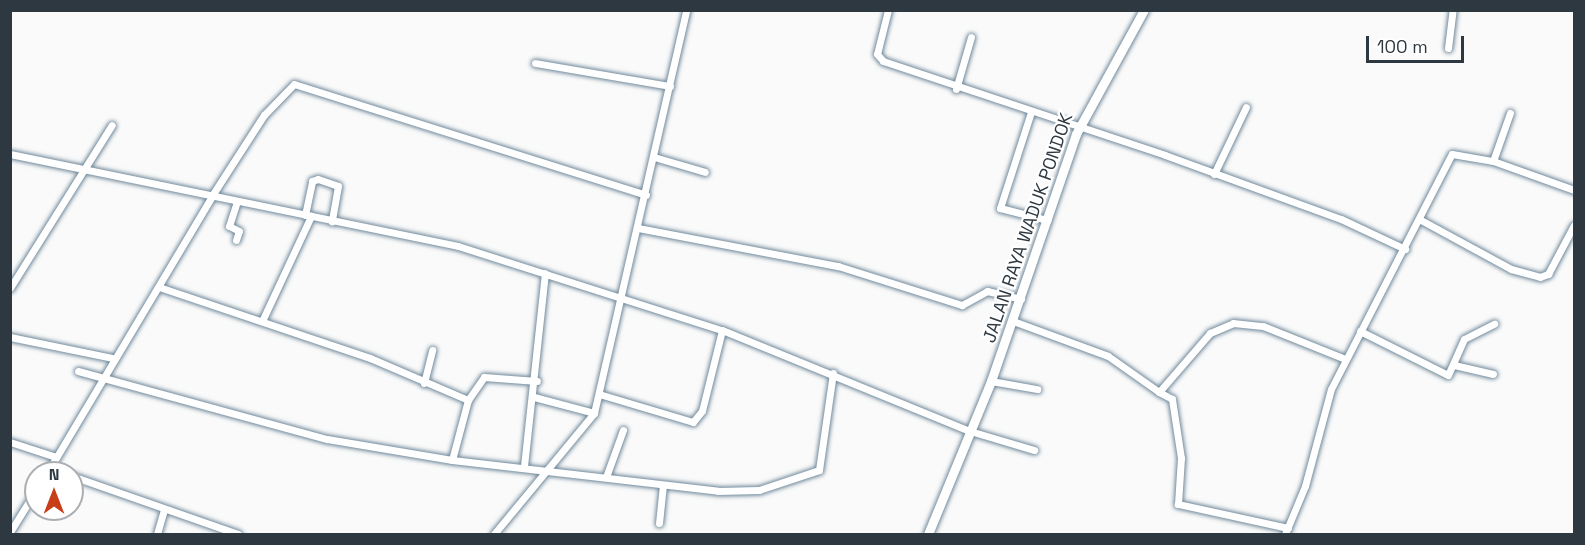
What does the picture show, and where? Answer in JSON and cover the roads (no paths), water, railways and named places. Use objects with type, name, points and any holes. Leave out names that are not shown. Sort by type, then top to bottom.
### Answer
[{"type":"street","points":[[494,534],[551,468],[594,412],[687,10]]},
{"type":"street","points":[[888,10],[878,58],[956,89],[1031,112],[1341,219],[1405,249]]},
{"type":"street","name":"JALAN RAYA WADUK PONDOK","points":[[928,534],[991,381],[1078,128],[1144,10]]},
{"type":"street","points":[[1448,48],[1453,10]]},
{"type":"street","points":[[956,89],[970,37]]},
{"type":"street","points":[[535,63],[670,86]]},
{"type":"street","points":[[54,461],[104,378],[112,358],[159,287],[213,194],[270,107],[289,87],[300,83],[646,195]]},
{"type":"street","points":[[1214,174],[1246,107]]},
{"type":"street","points":[[1031,112],[1000,208],[1047,220]]},
{"type":"street","points":[[1493,161],[1510,112]]},
{"type":"street","points":[[10,288],[83,167],[112,125]]},
{"type":"street","points":[[10,154],[83,167],[458,246],[722,330],[833,373],[970,431],[1034,450]]},
{"type":"street","points":[[1013,321],[1108,356],[1172,399],[1181,458],[1178,504],[1287,531],[1345,359],[1405,249],[1452,154],[1493,161],[1575,190]]},
{"type":"street","points":[[654,158],[705,172]]},
{"type":"street","points":[[263,320],[308,215],[312,181],[326,181],[338,186],[332,221]]},
{"type":"street","points":[[236,240],[239,231],[229,226],[237,201]]},
{"type":"street","points":[[1419,219],[1511,269],[1540,277],[1548,273],[1575,225]]},
{"type":"street","points":[[638,228],[838,266],[962,305],[987,291],[1021,299]]},
{"type":"street","points":[[524,466],[537,381],[545,273]]},
{"type":"street","points":[[159,287],[212,308],[263,320],[468,400]]},
{"type":"street","points":[[1159,392],[1210,333],[1233,323],[1263,326],[1345,359]]},
{"type":"street","points":[[1360,330],[1445,374],[1454,365],[1464,339],[1494,324]]},
{"type":"street","points":[[599,394],[693,422],[702,411],[722,330]]},
{"type":"street","points":[[10,337],[112,358]]},
{"type":"street","points":[[424,383],[432,350]]},
{"type":"street","points":[[1454,365],[1492,374]]},
{"type":"street","points":[[78,371],[327,439],[452,460],[551,468],[663,487],[745,491],[812,475],[821,460],[833,373]]},
{"type":"street","points":[[452,460],[468,400],[484,377],[537,381]]},
{"type":"street","points":[[991,381],[1037,389]]},
{"type":"street","points":[[534,397],[594,412]]},
{"type":"street","points":[[606,477],[623,430]]},
{"type":"street","points":[[10,442],[56,457]]},
{"type":"street","points":[[84,480],[238,534]]},
{"type":"street","points":[[659,523],[663,487]]},
{"type":"street","points":[[10,532],[24,509]]},
{"type":"street","points":[[157,534],[164,509]]}]
